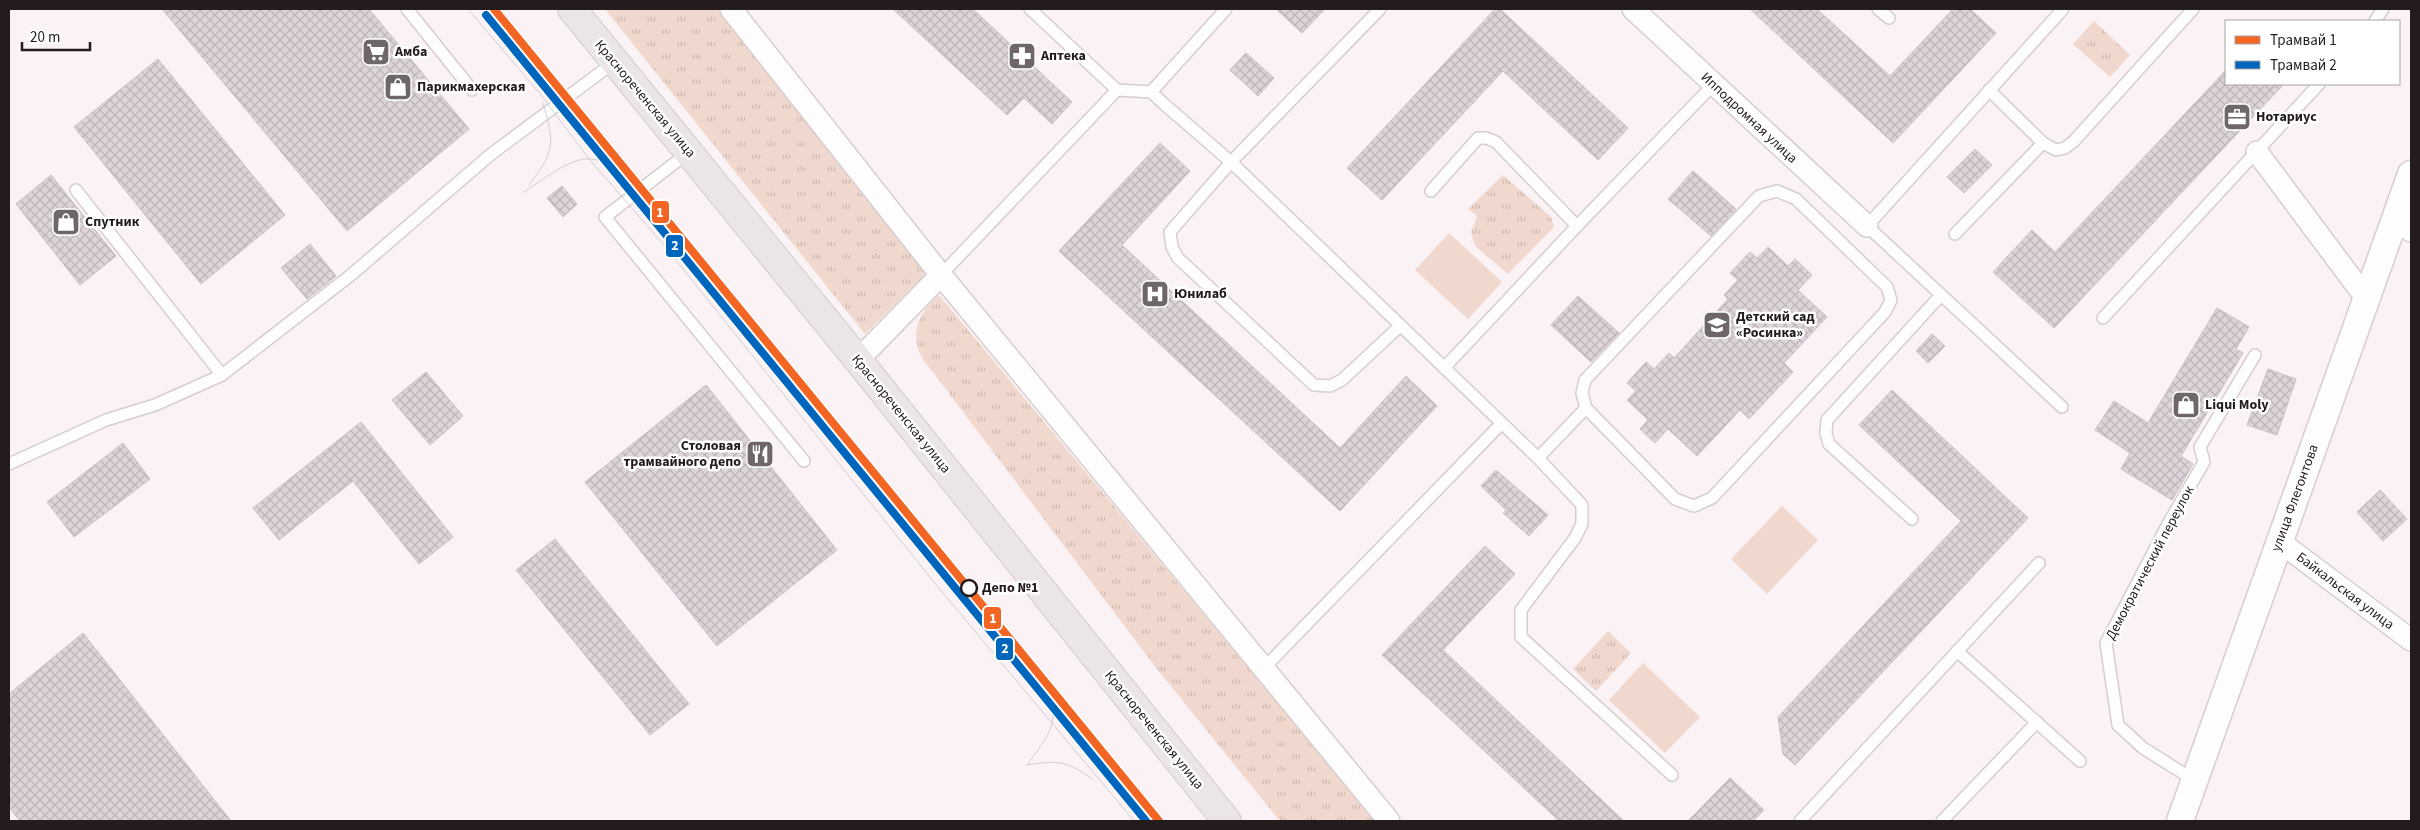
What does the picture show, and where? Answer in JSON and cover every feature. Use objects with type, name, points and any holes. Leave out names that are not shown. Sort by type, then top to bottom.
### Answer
[{"type":"main road","name":"Краснореченская улица","points":[[572,9],[614,63],[858,360],[1227,821]]},
{"type":"street","points":[[731,9],[941,275],[1389,821]]},
{"type":"street","name":"Ипподромная улица","points":[[1633,9],[1867,226]]},
{"type":"street","points":[[2257,152],[2366,298]]},
{"type":"street","name":"улица Флегонтова","points":[[2180,821],[2366,298],[2403,225],[2411,174]]},
{"type":"street","points":[[858,360],[941,275]]},
{"type":"street","name":"Байкальская улица","points":[[2280,542],[2411,640]]},
{"type":"lane","points":[[407,9],[472,90]]},
{"type":"lane","points":[[1030,9],[1117,90],[1152,92],[1231,162],[1538,458],[1582,505],[1582,524],[1575,538],[1521,610],[1521,637],[1672,775]]},
{"type":"lane","points":[[1152,92],[1226,9]]},
{"type":"lane","points":[[1380,9],[1231,162],[1170,232],[1172,247],[1178,258],[1314,385],[1330,386],[1342,380],[1400,326]]},
{"type":"lane","points":[[1878,9],[1889,18]]},
{"type":"lane","points":[[2062,407],[1867,226],[2063,9]]},
{"type":"lane","points":[[1989,90],[2043,143],[2056,150],[2065,148],[2074,141],[2193,9]]},
{"type":"lane","points":[[2376,20],[2383,9]]},
{"type":"lane","points":[[9,464],[106,420],[155,405],[222,375],[351,275],[490,155],[614,63]]},
{"type":"lane","points":[[1444,368],[1713,85]]},
{"type":"lane","points":[[2103,318],[2318,85]]},
{"type":"lane","points":[[941,275],[1117,90]]},
{"type":"lane","points":[[1431,191],[1478,138],[1486,138],[1496,142],[1577,226]]},
{"type":"lane","points":[[1955,234],[2043,143]]},
{"type":"lane","points":[[689,152],[605,216],[804,461]]},
{"type":"lane","points":[[76,190],[222,375]]},
{"type":"lane","points":[[1777,191],[1796,199],[1887,288],[1891,300],[1885,312],[1712,498],[1694,506],[1675,499],[1586,408],[1582,393],[1585,380],[1759,196],[1777,191]]},
{"type":"lane","points":[[1912,519],[1829,444],[1826,433],[1827,420],[1941,295]]},
{"type":"lane","name":"Демократический переулок","points":[[2194,780],[2143,748],[2118,725],[2106,643],[2168,524],[2204,462],[2200,447],[2255,355]]},
{"type":"lane","points":[[1538,458],[1586,408]]},
{"type":"lane","points":[[1264,669],[1501,424]]},
{"type":"lane","points":[[1800,821],[2039,563]]},
{"type":"lane","points":[[1958,651],[2080,761]]},
{"type":"lane","points":[[1942,821],[2037,722]]},
{"type":"green space","points":[[605,9],[726,9],[923,257],[924,275],[865,334]]},
{"type":"green space","points":[[2094,21],[2130,55],[2110,77],[2073,44]]},
{"type":"green space","points":[[1503,175],[1551,217],[1554,227],[1508,274],[1475,246],[1471,232],[1477,216],[1468,209]]},
{"type":"green space","points":[[1449,233],[1502,282],[1468,319],[1415,270]]},
{"type":"green space","points":[[939,295],[1375,821],[1280,821],[1157,669],[923,359],[916,341],[918,324],[926,309]]},
{"type":"green space","points":[[1782,506],[1818,540],[1767,594],[1731,559]]},
{"type":"green space","points":[[1608,631],[1631,653],[1596,691],[1573,669]]},
{"type":"green space","points":[[1643,663],[1700,717],[1665,753],[1609,700]]},
{"type":"building","points":[[162,9],[369,9],[469,129],[347,231]]},
{"type":"building","points":[[893,9],[973,9],[1072,102],[1052,124],[1024,98],[1007,115]]},
{"type":"building","points":[[1276,9],[1325,9],[1302,33]]},
{"type":"building","points":[[1495,9],[1500,9],[1628,128],[1598,160],[1503,71],[1382,200],[1347,168]]},
{"type":"building","points":[[1750,9],[1817,9],[1890,76],[1953,9],[1970,9],[1996,33],[1893,143]]},
{"type":"building","points":[[1246,53],[1274,78],[1258,96],[1230,70]]},
{"type":"building","points":[[158,59],[285,215],[201,284],[74,127]]},
{"type":"building","points":[[2225,71],[2225,85],[2283,85],[2054,328],[1993,272],[2032,230],[2055,252]]},
{"type":"building","points":[[1160,143],[1190,171],[1122,245],[1340,448],[1406,376],[1437,406],[1340,511],[1059,251]]},
{"type":"building","points":[[1975,149],[1992,165],[1964,193],[1947,177]]},
{"type":"building","points":[[1693,171],[1736,209],[1711,236],[1668,199]]},
{"type":"building","points":[[51,175],[116,256],[80,285],[16,204]]},
{"type":"building","points":[[562,186],[577,204],[563,217],[547,198]]},
{"type":"building","points":[[310,244],[336,276],[307,299],[281,268]]},
{"type":"building","points":[[1768,247],[1788,266],[1795,259],[1812,275],[1798,290],[1827,317],[1784,363],[1793,372],[1749,419],[1740,410],[1697,456],[1668,429],[1655,443],[1640,429],[1648,420],[1627,400],[1636,391],[1627,383],[1646,362],[1654,369],[1669,353],[1674,358],[1728,299],[1724,295],[1738,280],[1730,273],[1750,252],[1757,258]]},
{"type":"building","points":[[1578,296],[1619,333],[1591,362],[1551,325]]},
{"type":"building","name":"Liqui Moly","points":[[2217,308],[2249,327],[2236,349],[2243,353],[2181,456],[2193,464],[2172,500],[2121,469],[2130,453],[2095,430],[2114,401],[2148,423]]},
{"type":"building","points":[[1932,334],[1945,346],[1928,363],[1916,351]]},
{"type":"building","points":[[2268,369],[2296,379],[2277,435],[2247,425]]},
{"type":"building","points":[[426,372],[463,416],[430,445],[392,400]]},
{"type":"building","points":[[706,385],[837,550],[717,646],[585,482]]},
{"type":"building","points":[[1892,390],[2028,518],[1795,765],[1783,754],[1778,717],[1961,521],[1859,425]]},
{"type":"building","points":[[361,422],[453,537],[419,564],[353,481],[279,540],[253,508]]},
{"type":"building","points":[[123,443],[150,479],[74,537],[47,502]]},
{"type":"building","points":[[1496,470],[1548,515],[1529,536],[1503,513],[1506,510],[1481,486]]},
{"type":"building","points":[[2380,490],[2407,519],[2383,541],[2357,512]]},
{"type":"building","points":[[555,539],[689,704],[650,735],[516,570]]},
{"type":"building","points":[[1485,546],[1515,574],[1443,650],[1624,821],[1559,821],[1382,655]]},
{"type":"building","points":[[83,633],[231,821],[20,821],[9,807],[9,694]]},
{"type":"building","points":[[1730,778],[1764,810],[1753,821],[1688,821]]},
{"type":"tram line","points":[[468,9],[541,95],[589,159],[663,244],[938,587],[1134,821]]},
{"type":"tram line","name":"1","points":[[494,9],[1159,821]]},
{"type":"tram line","name":"2","points":[[486,15],[1146,821]]},
{"type":"tram line","points":[[529,185],[544,164],[550,147],[550,128],[543,103]]},
{"type":"tram line","points":[[524,192],[565,166],[582,159],[602,162],[636,181]]},
{"type":"tram line","points":[[1027,765],[1048,734],[1053,717],[1050,696],[1045,681]]},
{"type":"tram line","points":[[1027,765],[1062,763],[1069,765],[1092,779]]},
{"type":"place","name":"Амба","points":[[376,52]]},
{"type":"place","name":"Аптека","points":[[1022,56]]},
{"type":"place","name":"Парикмахерская","points":[[398,87]]},
{"type":"place","name":"Нотариус","points":[[2237,117]]},
{"type":"place","name":"Спутник","points":[[66,222]]},
{"type":"place","name":"Юнилаб","points":[[1155,294]]},
{"type":"place","name":"Детский сад «Росинка»","points":[[1717,325]]},
{"type":"place","name":"Liqui Moly","points":[[2186,405]]},
{"type":"place","name":"Столовая трамвайного депо","points":[[760,454]]},
{"type":"place","name":"Депо №1","points":[[969,588]]}]
